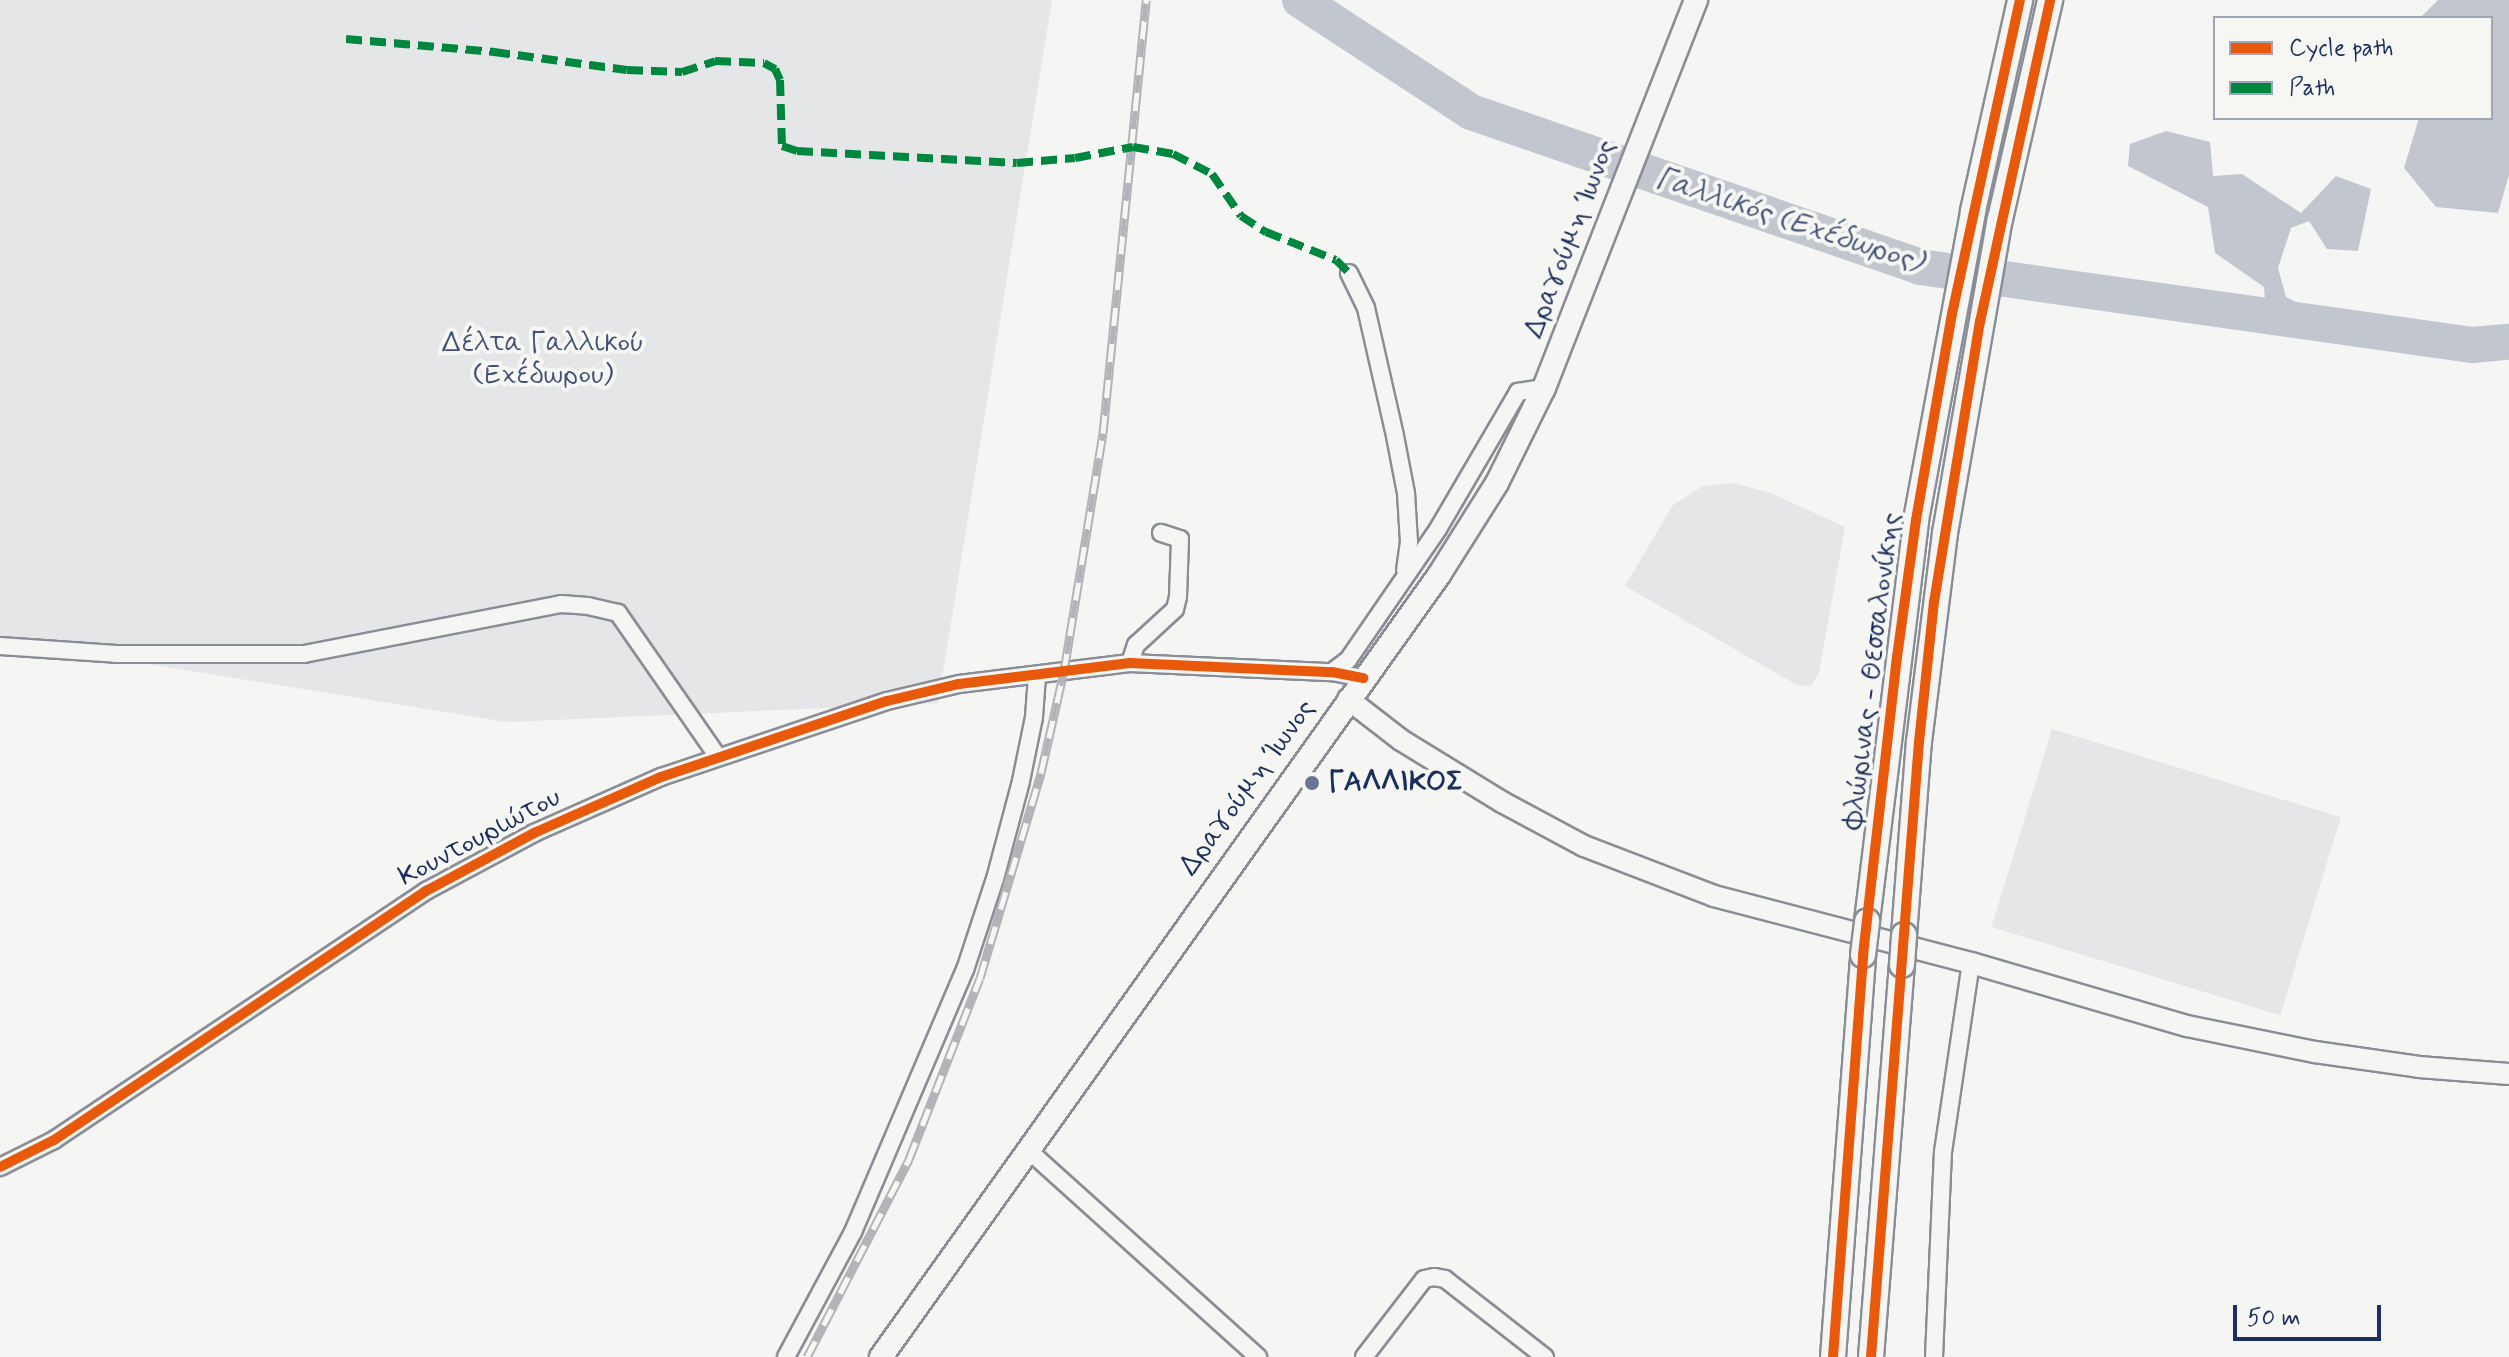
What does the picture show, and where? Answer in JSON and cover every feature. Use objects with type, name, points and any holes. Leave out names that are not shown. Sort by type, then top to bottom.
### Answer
[{"type":"main road","name":"Δραγούμη Ίωνος","points":[[881,1357],[1462,540],[1497,483],[1544,388],[1696,0]]},
{"type":"main road","name":"Φλώρινας - Θεσσαλονίκης","points":[[1833,1357],[1863,955],[1916,520],[1967,240],[2020,0]]},
{"type":"main road","name":"Φλώρινας - Θεσσαλονίκης","points":[[1871,1357],[1924,688],[1945,533],[2000,219],[2050,0]]},
{"type":"street","points":[[1349,273],[1366,308],[1395,436],[1408,530],[1404,574]]},
{"type":"street","points":[[1332,672],[1348,660],[1404,574],[1438,529],[1518,392],[1544,388]]},
{"type":"street","points":[[1130,663],[1136,645],[1175,609],[1178,597],[1180,539],[1161,533]]},
{"type":"street","points":[[0,646],[116,654],[304,654],[561,604],[588,606],[618,613],[718,757]]},
{"type":"street","name":"Κουντουριώτου","points":[[0,1167],[54,1140],[426,891],[534,833],[661,777],[765,745],[887,701],[959,684],[1130,663],[1332,672],[1363,678]]},
{"type":"street","points":[[786,1357],[859,1218],[965,970],[995,879],[1021,781],[1034,717],[1037,676]]},
{"type":"street","points":[[1348,699],[1430,759],[1584,846],[1714,896],[1971,963],[2187,1026],[2315,1052],[2419,1067],[2509,1074]]},
{"type":"street","points":[[1934,1357],[1943,1152],[1971,963]]},
{"type":"street","points":[[1027,1149],[1258,1357]]},
{"type":"street","points":[[1364,1357],[1424,1279],[1434,1277],[1445,1279],[1545,1357]]},
{"type":"green space","name":"Δέλτα Γαλλικού (Εχέδωρου)","points":[[0,0],[1052,0],[938,703],[507,722],[0,640]]},
{"type":"green space","points":[[1733,483],[1771,493],[1845,527],[1819,672],[1811,686],[1797,685],[1625,586],[1673,505],[1703,486]]},
{"type":"green space","points":[[2052,729],[2341,817],[2280,1015],[1991,927]]},
{"type":"shaded area","points":[[2438,0],[2509,0],[2509,175],[2498,213],[2436,207],[2404,168],[2418,120],[2493,120],[2493,16],[2422,16]]},
{"type":"shaded area","points":[[2166,131],[2210,142],[2213,176],[2242,174],[2301,213],[2336,176],[2371,189],[2358,251],[2327,249],[2309,221],[2291,228],[2278,268],[2286,297],[2340,326],[2265,302],[2264,287],[2215,253],[2208,207],[2128,166],[2130,144]]},
{"type":"waterway","name":"Γαλλικός (Εχέδωρος)","points":[[1300,0],[1471,112],[1920,267],[2472,345],[2509,342]]},
{"type":"railway","points":[[807,1357],[909,1159],[980,978],[1041,773],[1064,671],[1103,433],[1146,0]]},
{"type":"marked path","points":[[346,39],[494,52],[627,70],[682,72],[715,61],[764,63],[775,69],[780,80],[782,146],[797,151],[1017,163],[1075,158],[1133,147],[1173,154],[1212,174],[1241,216],[1266,232],[1336,260],[1349,273]]},
{"type":"cycle path","points":[[1833,1357],[1863,955],[1897,657],[1916,520],[1952,314],[2020,0]]},
{"type":"cycle path","points":[[1871,1357],[1919,742],[1934,602],[1980,322],[2050,0]]},
{"type":"cycle path","points":[[0,1167],[54,1140],[426,891],[534,833],[661,777],[887,701],[959,684],[1130,663],[1332,672],[1363,678]]},
{"type":"place","name":"ΓΑΛΛΙΚΟΣ","points":[[1312,783]]}]
